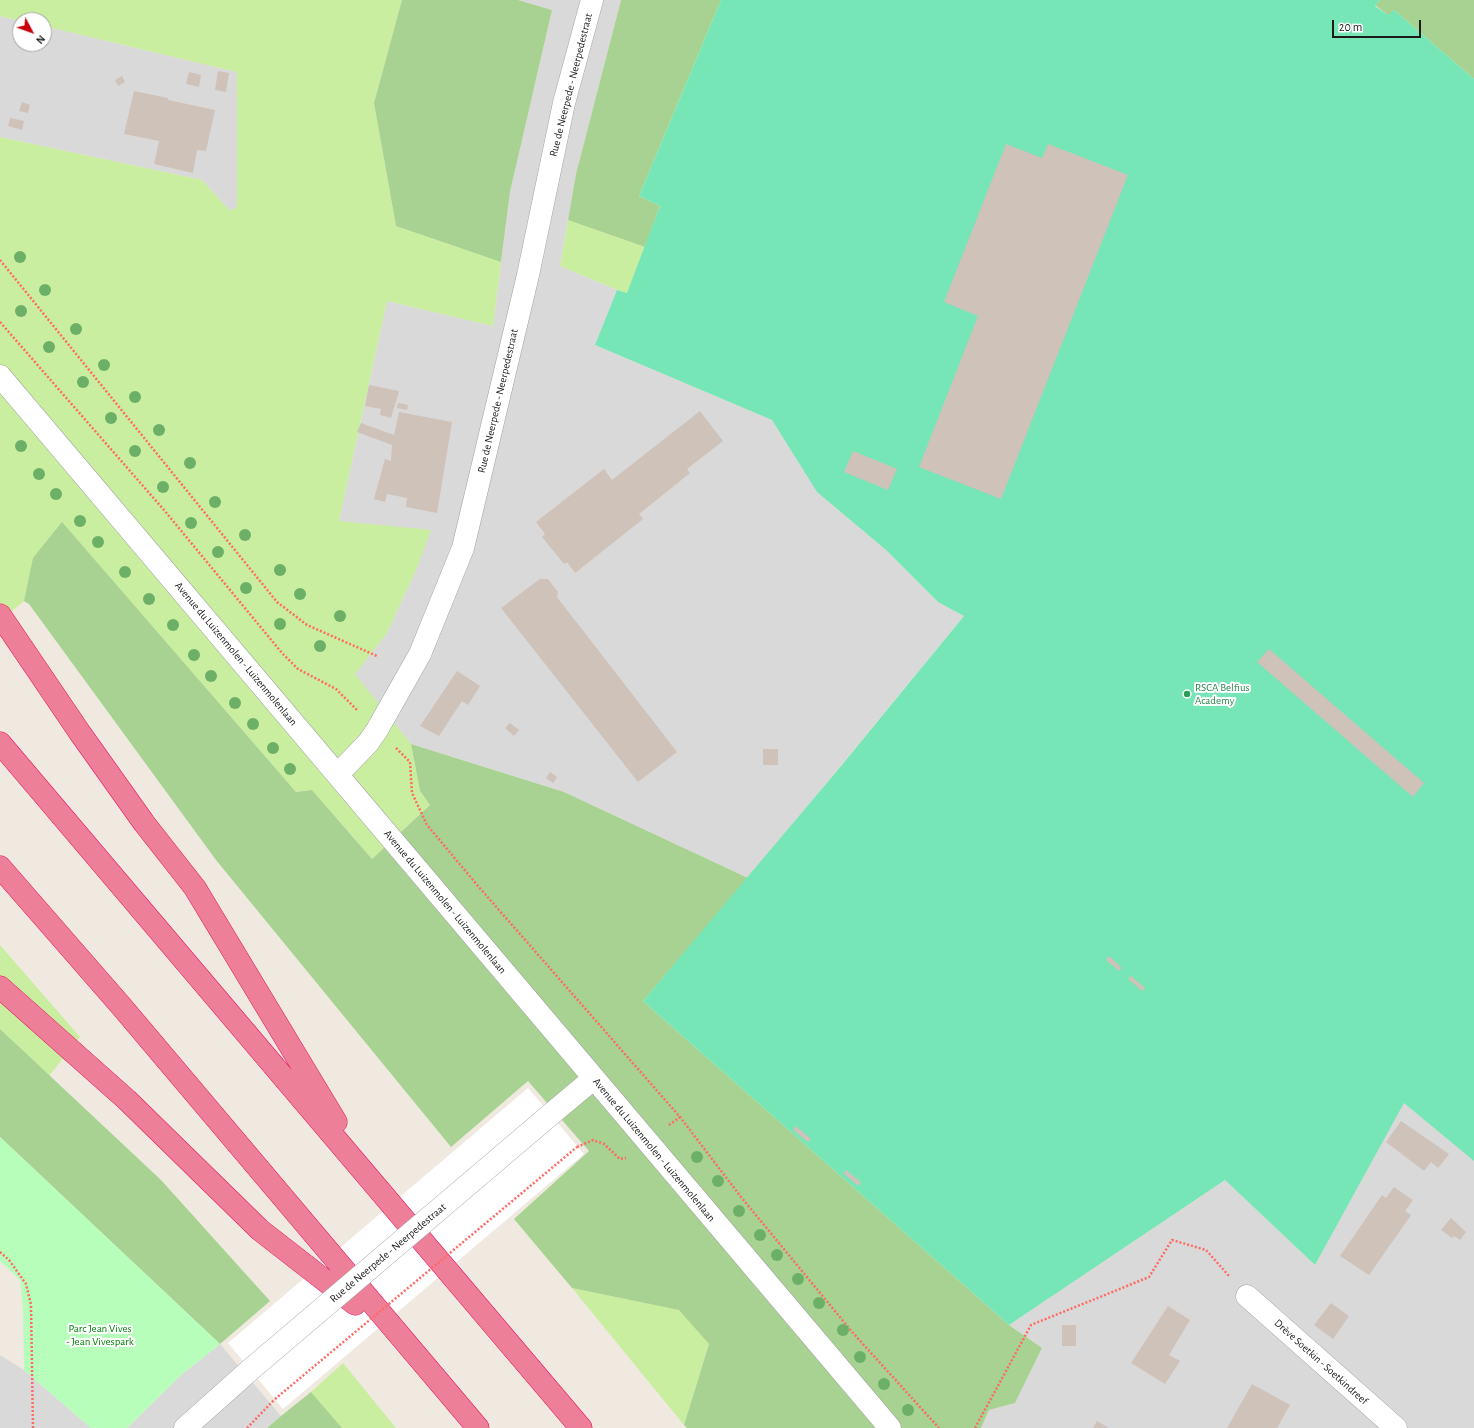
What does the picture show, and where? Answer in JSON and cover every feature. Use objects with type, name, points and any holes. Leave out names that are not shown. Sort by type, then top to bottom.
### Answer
[{"type":"highway","points":[[0,615],[98,758],[144,822],[195,888],[371,1180]]},
{"type":"highway","points":[[0,743],[581,1428]]},
{"type":"highway","points":[[0,867],[122,1007],[478,1428]]},
{"type":"highway","points":[[0,987],[127,1100],[260,1230],[405,1343]]},
{"type":"street","name":"Rue de Neerpede - Neerpedestraat","points":[[338,774],[368,743],[377,730],[420,654],[463,548],[528,274],[564,103],[592,0]]},
{"type":"street","name":"Avenue du Luizenmolen - Luizenmolenlaan","points":[[0,376],[890,1428]]},
{"type":"street","name":"Rue de Neerpede - Neerpedestraat","points":[[185,1428],[250,1370],[593,1078]]},
{"type":"street","name":"Drève Soetkin - Soetkindreef","points":[[1246,1296],[1396,1428]]},
{"type":"path","points":[[0,260],[277,602],[307,625],[377,656]]},
{"type":"path","points":[[0,322],[164,510],[282,653],[298,669],[336,690],[410,762],[412,793],[427,825],[478,886],[680,1117],[741,1197],[853,1333],[940,1428]]},
{"type":"path","points":[[669,1126],[680,1117]]},
{"type":"path","points":[[247,1428],[275,1399],[577,1147]]},
{"type":"path","points":[[975,1428],[1031,1325],[1149,1277],[1172,1240],[1206,1250],[1246,1296]]},
{"type":"path","points":[[0,1252],[9,1260],[26,1284],[31,1305],[33,1428]]},
{"type":"shaded area","points":[[518,0],[621,0],[576,174],[560,266],[617,290],[595,345],[772,420],[817,492],[886,550],[938,602],[964,616],[748,878],[564,792],[411,744],[354,675],[387,633],[417,568],[339,521],[387,301],[493,326],[510,192],[552,10]]},
{"type":"shaded area","points":[[0,16],[12,19],[12,52],[52,52],[52,28],[237,72],[237,207],[230,211],[202,180],[0,137]]},
{"type":"shaded area","points":[[1404,1102],[1474,1161],[1474,1428],[981,1428],[989,1410],[1015,1403],[1042,1348],[1009,1325],[1225,1180],[1315,1265]]},
{"type":"shaded area","points":[[220,1344],[281,1416],[267,1428],[127,1428],[181,1375]]},
{"type":"shaded area","points":[[0,1355],[24,1370],[91,1428],[0,1428]]},
{"type":"green space","points":[[0,0],[402,0],[374,103],[396,226],[501,262],[493,326],[387,301],[339,521],[431,530],[417,568],[387,633],[355,674],[411,744],[420,791],[430,805],[372,859],[312,790],[296,792],[62,523],[34,558],[24,601],[0,621],[0,137],[202,180],[230,211],[237,207],[237,72],[52,28],[52,12],[12,12],[12,19],[0,16]]},
{"type":"green space","points":[[402,0],[518,0],[552,10],[510,192],[501,262],[396,226],[374,103]]},
{"type":"green space","points":[[621,0],[721,0],[639,196],[660,206],[645,247],[568,220],[576,174]]},
{"type":"green space","name":"RSCA Belfius Academy","points":[[721,0],[1380,0],[1375,6],[1388,15],[1394,10],[1474,79],[1474,1161],[1404,1103],[1315,1265],[1225,1180],[1009,1325],[643,1001],[836,772],[964,616],[938,602],[886,550],[817,492],[772,420],[595,345],[617,290],[627,293],[660,206],[639,196]]},
{"type":"green space","points":[[1380,0],[1474,0],[1474,79],[1394,10],[1389,16],[1375,5]]},
{"type":"green space","points":[[568,220],[645,247],[627,294],[560,266]]},
{"type":"green space","points":[[62,522],[296,792],[312,790],[372,859],[430,805],[420,791],[411,744],[564,792],[748,878],[643,1001],[1009,1325],[1042,1348],[1015,1403],[989,1410],[981,1428],[687,1428],[684,1425],[709,1344],[679,1310],[572,1288],[514,1219],[589,1151],[528,1081],[451,1147],[216,860],[29,604],[24,601],[33,558]]},
{"type":"green space","points":[[0,945],[80,1037],[49,1076],[0,1029]]},
{"type":"green space","points":[[0,1029],[161,1180],[270,1301],[220,1344],[0,1137]]},
{"type":"green space","name":"Parc Jean Vives - Jean Vivespark","points":[[0,1137],[220,1344],[181,1375],[127,1428],[91,1428],[24,1370],[23,1309],[20,1280],[0,1261]]},
{"type":"green space","points":[[572,1288],[680,1310],[709,1344],[684,1425]]},
{"type":"green space","points":[[343,1363],[396,1428],[342,1428],[311,1392]]},
{"type":"green space","points":[[311,1392],[342,1428],[267,1428],[281,1416]]},
{"type":"pier","points":[[528,1088],[584,1154],[283,1409],[228,1343]]},
{"type":"building","points":[[218,71],[229,73],[226,92],[215,90]]},
{"type":"building","points":[[189,72],[201,75],[199,87],[186,84]]},
{"type":"building","points":[[122,76],[125,82],[118,86],[115,80]]},
{"type":"building","points":[[134,91],[215,110],[206,151],[197,150],[193,173],[154,164],[159,141],[124,134]]},
{"type":"building","points":[[22,102],[30,105],[28,113],[19,111]]},
{"type":"building","points":[[10,118],[24,121],[22,130],[8,126]]},
{"type":"building","points":[[1006,144],[1042,158],[1048,144],[1128,175],[1001,499],[919,467],[978,316],[944,302]]},
{"type":"building","points":[[369,385],[399,391],[391,418],[380,415],[381,409],[365,406]]},
{"type":"building","points":[[398,403],[408,405],[407,410],[397,408]]},
{"type":"building","points":[[700,411],[723,441],[687,469],[690,473],[639,514],[643,519],[575,573],[567,562],[564,564],[542,537],[545,534],[536,522],[604,469],[612,480]]},
{"type":"building","points":[[399,412],[452,422],[437,513],[406,507],[407,498],[387,494],[385,502],[374,499],[385,459],[391,461],[392,445],[357,432],[361,423],[394,435]]},
{"type":"building","points":[[853,451],[897,469],[888,490],[844,472]]},
{"type":"building","points":[[540,579],[548,579],[558,592],[557,597],[677,752],[638,782],[501,608]]},
{"type":"building","points":[[1269,649],[1424,783],[1413,797],[1257,662]]},
{"type":"building","points":[[457,671],[480,686],[468,705],[462,701],[439,736],[420,726]]},
{"type":"building","points":[[510,723],[519,730],[514,736],[505,728]]},
{"type":"building","points":[[763,749],[778,749],[778,765],[763,765]]},
{"type":"building","points":[[550,772],[557,777],[553,783],[546,778]]},
{"type":"building","points":[[1109,956],[1122,968],[1119,971],[1106,960]]},
{"type":"building","points":[[1131,976],[1145,988],[1142,991],[1128,979]]},
{"type":"building","points":[[1401,1121],[1449,1154],[1438,1168],[1431,1162],[1424,1171],[1386,1142]]},
{"type":"building","points":[[796,1126],[811,1139],[808,1142],[793,1130]]},
{"type":"building","points":[[846,1170],[861,1182],[858,1186],[843,1173]]},
{"type":"building","points":[[1394,1187],[1413,1200],[1405,1211],[1411,1215],[1369,1275],[1340,1256],[1382,1195],[1386,1198]]},
{"type":"building","points":[[1451,1218],[1466,1232],[1460,1240],[1454,1236],[1452,1238],[1441,1230]]},
{"type":"building","points":[[1331,1303],[1349,1316],[1333,1339],[1314,1325]]},
{"type":"building","points":[[1168,1306],[1190,1320],[1169,1355],[1180,1361],[1165,1384],[1131,1363]]},
{"type":"building","points":[[1062,1325],[1076,1325],[1076,1346],[1062,1346]]},
{"type":"building","points":[[1252,1384],[1290,1405],[1277,1428],[1227,1428]]},
{"type":"building","points":[[1097,1421],[1109,1428],[1093,1428]]},
{"type":"place","name":"RSCA Belfius Academy","points":[[1187,694]]}]
